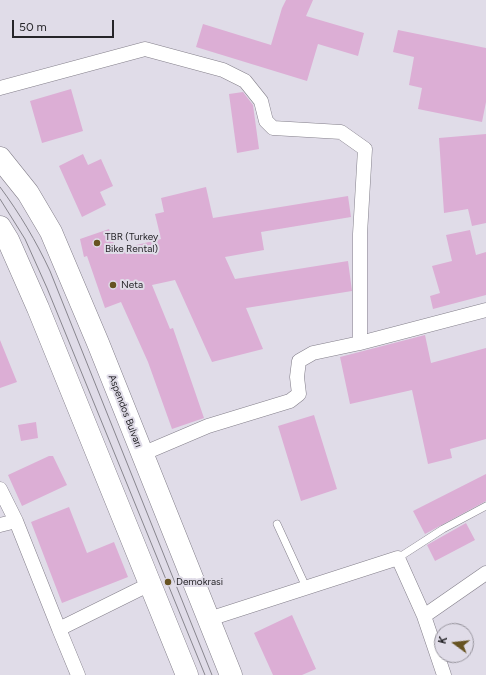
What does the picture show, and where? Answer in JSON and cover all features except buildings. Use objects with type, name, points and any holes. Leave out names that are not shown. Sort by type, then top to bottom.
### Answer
[{"type":"main road","name":"Aspendos Bulvarı","points":[[0,158],[28,193],[51,232],[98,343],[231,675]]},
{"type":"main road","points":[[0,227],[8,240],[38,308],[187,675]]},
{"type":"street","points":[[0,88],[145,49],[223,70],[245,81],[261,101],[266,121],[273,128],[341,132],[365,149],[360,234],[360,343]]},
{"type":"street","points":[[142,454],[208,426],[290,401],[298,394],[297,377],[299,361],[313,353],[360,343],[486,310]]},
{"type":"street","points":[[0,489],[16,521],[78,675]]},
{"type":"street","points":[[0,525],[16,521]]},
{"type":"street","points":[[209,619],[398,558],[424,616],[444,675]]},
{"type":"street","points":[[424,616],[486,573]]},
{"type":"street","points":[[59,630],[150,584]]},
{"type":"lane","points":[[398,558],[443,529],[486,506]]},
{"type":"lane","points":[[277,524],[306,587]]},
{"type":"tram line","points":[[0,187],[27,228],[50,271],[212,675]]},
{"type":"tram line","points":[[0,199],[25,239],[47,288],[205,675]]},
{"type":"place","name":"TBR (Turkey Bike Rental)","points":[[97,243]]},
{"type":"place","name":"Neta","points":[[113,285]]},
{"type":"place","name":"Demokrasi","points":[[168,582]]}]
